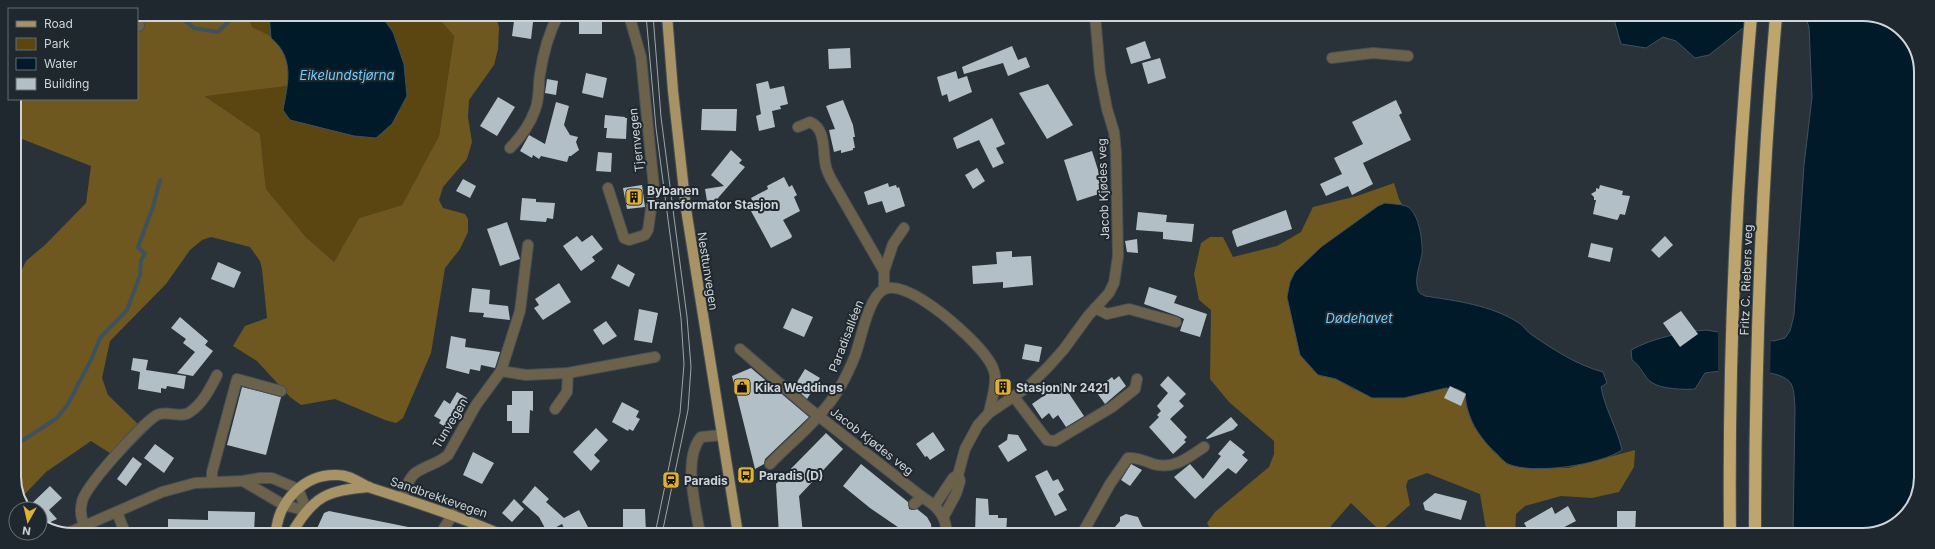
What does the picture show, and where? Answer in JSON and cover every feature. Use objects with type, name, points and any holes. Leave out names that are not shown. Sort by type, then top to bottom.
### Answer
[{"type":"highway","name":"Fritz C. Riebers veg","points":[[1730,528],[1733,332],[1741,150],[1750,21]]},
{"type":"highway","name":"Fritz C. Riebers veg","points":[[1755,528],[1758,334],[1766,149],[1775,21]]},
{"type":"main road","name":"Nesttunvegen","points":[[667,21],[673,91],[686,209],[738,528]]},
{"type":"main road","points":[[277,528],[284,505],[298,489],[323,476],[338,475],[352,477],[369,487]]},
{"type":"main road","name":"Sandbrekkevegen","points":[[369,487],[452,514],[486,528]]},
{"type":"main road","points":[[295,528],[307,511],[319,499],[329,493],[342,489],[369,487]]},
{"type":"street","points":[[510,148],[523,133],[535,111],[540,90],[540,74],[547,43],[555,21]]},
{"type":"street","name":"Tjernvegen","points":[[608,188],[624,238],[629,240],[645,235],[648,230],[654,188],[641,55],[631,21]]},
{"type":"street","name":"Jacob Kjødes veg","points":[[944,516],[956,494],[960,481],[958,475],[970,436],[978,425],[989,413],[1029,386],[1048,367],[1095,308],[1109,293],[1114,283],[1117,271],[1118,238],[1116,153],[1114,132],[1107,109],[1100,73],[1096,21]]},
{"type":"street","points":[[1332,58],[1373,53],[1408,56]]},
{"type":"street","points":[[798,127],[810,122],[816,125],[820,130],[826,166],[834,185],[884,271]]},
{"type":"street","points":[[904,228],[893,244],[884,271],[884,289],[900,288],[921,300],[950,320],[982,352],[994,372],[994,384],[989,413]]},
{"type":"street","name":"Tunvegen","points":[[402,497],[407,484],[414,474],[442,460],[448,455],[476,405],[501,371],[520,311],[528,245]]},
{"type":"street","name":"Paradisalléen","points":[[770,464],[827,406],[848,372],[855,356],[871,305],[876,296],[884,289]]},
{"type":"street","points":[[1095,308],[1107,314],[1129,309],[1176,322]]},
{"type":"street","name":"Jacob Kjødes veg","points":[[740,349],[818,415],[912,489],[918,501],[935,505],[944,516],[946,528]]},
{"type":"street","points":[[501,371],[526,375],[568,373],[655,357]]},
{"type":"street","points":[[555,409],[567,392],[568,373]]},
{"type":"street","points":[[85,526],[82,519],[82,501],[92,483],[145,425],[157,415],[186,414],[190,412],[206,395],[217,376]]},
{"type":"street","points":[[1014,397],[1047,440],[1055,441],[1112,407],[1134,389],[1136,379]]},
{"type":"street","points":[[212,481],[212,472],[237,380],[281,391]]},
{"type":"street","points":[[699,528],[691,474],[695,447],[701,437],[722,435]]},
{"type":"street","points":[[1085,528],[1110,484],[1128,458],[1157,465],[1171,466],[1183,461],[1204,447]]},
{"type":"street","name":"Jacob Kjødes veg","points":[[935,505],[953,478],[958,475]]},
{"type":"street","points":[[80,528],[162,492],[195,483],[212,481],[243,482],[260,478],[272,478],[298,489],[307,511]]},
{"type":"street","points":[[243,482],[266,493],[284,505],[307,511]]},
{"type":"street","points":[[117,512],[124,528]]},
{"type":"street","points":[[444,528],[452,514]]},
{"type":"green space","points":[[250,21],[270,21],[271,38],[252,27]]},
{"type":"green space","points":[[385,21],[441,21],[454,36],[439,136],[402,205],[359,218],[334,262],[306,237],[266,189],[260,134],[204,95],[288,86],[283,110],[323,127],[354,136],[393,32]]},
{"type":"shaded area","points":[[138,21],[250,21],[252,27],[272,37],[281,46],[285,54],[287,65],[288,86],[205,96],[260,134],[266,189],[306,237],[334,262],[359,218],[402,205],[439,136],[454,36],[441,21],[497,21],[499,27],[498,49],[494,65],[469,100],[468,117],[472,142],[467,159],[443,187],[439,200],[443,208],[465,214],[468,219],[468,232],[460,249],[445,268],[431,353],[403,418],[396,423],[385,420],[335,399],[301,405],[290,397],[257,361],[233,346],[245,326],[267,318],[262,269],[260,261],[250,247],[211,237],[202,240],[190,250],[166,284],[110,341],[102,378],[108,395],[141,427],[113,455],[91,441],[46,472],[24,495],[21,481],[21,271],[26,261],[46,244],[86,203],[91,166],[22,139],[21,100],[138,100]]},
{"type":"shaded area","points":[[1394,183],[1403,206],[1385,203],[1290,282],[1287,297],[1300,355],[1318,375],[1336,379],[1353,389],[1404,398],[1446,388],[1457,389],[1465,393],[1466,406],[1474,427],[1492,450],[1507,464],[1523,468],[1568,468],[1635,450],[1634,467],[1619,492],[1592,498],[1561,496],[1525,506],[1516,514],[1515,528],[1486,528],[1480,494],[1427,473],[1408,480],[1406,486],[1410,505],[1384,528],[1376,527],[1351,503],[1329,528],[1210,528],[1207,523],[1215,512],[1269,467],[1274,454],[1274,441],[1229,402],[1210,379],[1211,310],[1199,300],[1194,274],[1201,243],[1210,237],[1223,237],[1233,257],[1277,246],[1301,232],[1313,207],[1357,196]]},
{"type":"water","name":"Eikelundstjørna","points":[[270,21],[385,21],[393,32],[404,64],[407,96],[392,124],[376,138],[354,136],[290,120],[283,110],[288,81],[287,62],[279,46],[271,38]]},
{"type":"water","points":[[1614,21],[1752,21],[1709,55],[1695,58],[1676,41],[1663,37],[1646,48],[1621,44]]},
{"type":"water","points":[[1807,21],[1870,21],[1883,25],[1904,41],[1911,55],[1914,68],[1914,484],[1910,497],[1899,513],[1886,523],[1873,527],[1793,528],[1795,408],[1793,390],[1789,381],[1772,373],[1724,371],[1705,373],[1695,389],[1672,388],[1660,386],[1651,382],[1632,360],[1631,350],[1648,342],[1687,332],[1706,330],[1774,341],[1785,338],[1790,331],[1794,315],[1804,165],[1812,97],[1809,27]]},
{"type":"water","name":"Dødehavet","points":[[1385,203],[1406,206],[1414,214],[1417,220],[1421,235],[1422,249],[1417,281],[1418,290],[1420,293],[1425,296],[1474,305],[1497,312],[1519,323],[1530,334],[1566,356],[1593,369],[1603,372],[1607,383],[1601,387],[1622,450],[1598,460],[1566,467],[1533,469],[1519,467],[1508,464],[1490,448],[1479,434],[1471,419],[1465,393],[1457,389],[1446,388],[1404,398],[1372,398],[1336,379],[1318,375],[1300,355],[1287,297],[1290,282],[1295,272],[1321,247],[1378,206]]},
{"type":"pier","points":[[1718,330],[1771,339],[1770,376],[1718,374]]},
{"type":"building","points":[[514,21],[533,21],[531,39],[512,36]]},
{"type":"building","points":[[579,21],[602,21],[602,34],[579,34]]},
{"type":"building","points":[[1145,41],[1151,58],[1131,64],[1126,48]]},
{"type":"building","points":[[1012,46],[1018,60],[1026,57],[1030,67],[1008,76],[1003,63],[964,74],[962,67]]},
{"type":"building","points":[[850,48],[851,68],[829,69],[828,49]]},
{"type":"building","points":[[1160,58],[1166,78],[1148,84],[1142,63]]},
{"type":"building","points":[[956,71],[958,79],[967,76],[972,92],[949,102],[947,94],[942,96],[937,77]]},
{"type":"building","points":[[586,73],[607,78],[603,98],[582,93]]},
{"type":"building","points":[[547,79],[558,81],[556,95],[545,93]]},
{"type":"building","points":[[768,81],[770,89],[784,86],[788,104],[780,106],[781,109],[772,111],[775,127],[759,131],[756,116],[761,114],[756,84]]},
{"type":"building","points":[[1048,84],[1073,125],[1047,139],[1019,93]]},
{"type":"building","points":[[498,97],[515,107],[497,136],[480,126]]},
{"type":"building","points":[[843,100],[853,125],[855,148],[853,148],[853,150],[841,153],[841,150],[834,152],[829,130],[835,129],[826,106]]},
{"type":"building","points":[[1396,100],[1402,113],[1399,115],[1411,140],[1363,163],[1373,184],[1352,195],[1348,186],[1326,196],[1320,184],[1342,174],[1334,158],[1363,144],[1352,122]]},
{"type":"building","points":[[556,102],[569,106],[564,125],[570,135],[578,137],[576,142],[579,150],[569,156],[567,162],[541,156],[539,159],[533,155],[532,158],[520,151],[529,135],[545,144]]},
{"type":"building","points":[[702,109],[737,109],[736,131],[701,130]]},
{"type":"building","points":[[605,115],[627,118],[626,139],[606,138],[607,128],[604,128]]},
{"type":"building","points":[[992,118],[1005,144],[996,148],[1004,163],[993,168],[979,140],[957,149],[953,138]]},
{"type":"building","points":[[731,150],[742,160],[739,163],[745,167],[718,198],[719,205],[708,207],[705,189],[724,186],[711,175]]},
{"type":"building","points":[[1092,151],[1105,192],[1077,201],[1064,160]]},
{"type":"building","points":[[598,152],[612,153],[611,172],[596,171]]},
{"type":"building","points":[[977,168],[985,181],[973,189],[965,175]]},
{"type":"building","points":[[784,177],[789,187],[792,185],[797,195],[794,197],[800,211],[783,220],[792,236],[791,238],[771,248],[751,211],[756,208],[751,198],[768,189],[767,186]]},
{"type":"building","points":[[463,179],[476,186],[470,198],[456,191]]},
{"type":"building","points":[[888,183],[889,187],[896,185],[897,188],[899,187],[905,206],[886,213],[882,201],[868,205],[864,192]]},
{"type":"building","name":"Bybanen Transformator Stasjon","points":[[642,185],[645,207],[627,209],[623,188]]},
{"type":"building","points":[[1600,185],[1623,191],[1622,195],[1630,196],[1625,215],[1620,214],[1617,220],[1593,214],[1596,200],[1594,200],[1594,197],[1591,194],[1596,191],[1596,188],[1599,189]]},
{"type":"building","points":[[522,198],[536,199],[536,202],[555,203],[553,219],[547,218],[546,222],[520,220]]},
{"type":"building","points":[[1286,210],[1292,229],[1237,247],[1232,232],[1233,230]]},
{"type":"building","points":[[1138,212],[1167,215],[1166,222],[1194,224],[1192,242],[1163,239],[1163,232],[1136,230]]},
{"type":"building","points":[[507,222],[520,259],[500,266],[487,229]]},
{"type":"building","points":[[592,235],[603,249],[592,257],[595,261],[581,271],[563,246],[577,236],[582,242]]},
{"type":"building","points":[[1665,236],[1673,245],[1659,258],[1651,250]]},
{"type":"building","points":[[1137,239],[1138,253],[1127,252],[1125,241]]},
{"type":"building","points":[[1591,243],[1613,248],[1610,262],[1588,257]]},
{"type":"building","points":[[1012,251],[1012,257],[1031,256],[1033,285],[1003,288],[1003,282],[973,284],[972,266],[997,264],[996,252]]},
{"type":"building","points":[[218,262],[241,272],[234,288],[211,279]]},
{"type":"building","points":[[618,264],[635,274],[629,287],[611,278]]},
{"type":"building","points":[[559,283],[571,302],[543,320],[534,308],[539,305],[535,299]]},
{"type":"building","points":[[1149,287],[1177,296],[1174,303],[1207,314],[1200,337],[1180,331],[1184,319],[1144,304]]},
{"type":"building","points":[[472,288],[490,290],[489,304],[508,306],[510,320],[483,317],[484,313],[469,312]]},
{"type":"building","points":[[792,308],[813,317],[804,337],[783,328]]},
{"type":"building","points":[[639,309],[658,313],[652,343],[634,340]]},
{"type":"building","points":[[1681,311],[1698,334],[1680,347],[1663,323]]},
{"type":"building","points":[[180,317],[208,341],[205,345],[213,351],[193,376],[177,373],[195,352],[183,343],[186,339],[171,328]]},
{"type":"building","points":[[606,321],[617,336],[603,345],[593,330]]},
{"type":"building","points":[[451,336],[466,339],[465,347],[500,352],[495,368],[481,365],[480,371],[470,369],[469,374],[446,368]]},
{"type":"building","points":[[1025,344],[1042,347],[1039,362],[1022,359]]},
{"type":"building","points":[[133,358],[148,360],[146,370],[186,376],[184,389],[167,386],[166,389],[161,388],[161,393],[138,389],[140,372],[131,370]]},
{"type":"building","points":[[751,368],[809,417],[765,459],[764,464],[755,469],[732,376]]},
{"type":"building","points":[[805,369],[820,378],[807,399],[794,387]]},
{"type":"building","points":[[1119,376],[1126,386],[1105,404],[1095,390],[1098,382],[1103,384],[1112,377],[1114,380]]},
{"type":"building","points":[[1168,376],[1186,394],[1179,401],[1184,406],[1170,419],[1187,437],[1184,440],[1186,442],[1173,454],[1149,427],[1159,417],[1157,415],[1161,411],[1157,406],[1168,393],[1160,385]]},
{"type":"building","points":[[1062,383],[1084,416],[1066,427],[1058,415],[1053,419],[1049,413],[1042,419],[1032,404]]},
{"type":"building","points":[[1450,386],[1466,394],[1461,406],[1444,398]]},
{"type":"building","points":[[242,387],[281,397],[266,455],[227,445]]},
{"type":"building","points":[[512,391],[533,391],[533,411],[530,410],[529,433],[512,433],[512,421],[507,421],[507,405],[512,405]]},
{"type":"building","points":[[457,392],[467,398],[450,430],[439,423],[441,420],[434,416],[444,400],[450,404]]},
{"type":"building","points":[[622,402],[639,411],[636,417],[640,419],[633,431],[629,429],[628,431],[612,422]]},
{"type":"building","points":[[1231,417],[1238,425],[1233,430],[1207,439],[1206,438]]},
{"type":"building","points":[[596,428],[608,440],[594,455],[600,461],[591,471],[573,452]]},
{"type":"building","points":[[933,432],[945,450],[930,460],[927,456],[925,457],[916,444]]},
{"type":"building","points":[[826,433],[843,449],[799,496],[802,528],[779,528],[776,484]]},
{"type":"building","points":[[1008,434],[1018,435],[1027,450],[1008,462],[998,446],[1007,440]]},
{"type":"building","points":[[1230,440],[1245,452],[1242,455],[1248,460],[1236,474],[1228,468],[1195,499],[1174,477],[1190,464],[1203,479],[1221,456],[1218,454]]},
{"type":"building","points":[[155,444],[174,458],[164,473],[144,458]]},
{"type":"building","points":[[473,452],[494,463],[482,484],[463,475]]},
{"type":"building","points":[[133,457],[142,464],[126,486],[117,479]]},
{"type":"building","points":[[861,464],[908,502],[909,509],[917,509],[927,517],[931,528],[899,528],[870,508],[843,486]]},
{"type":"building","points":[[1131,464],[1142,470],[1130,486],[1121,480]]},
{"type":"building","points":[[1047,470],[1053,481],[1058,479],[1064,490],[1058,494],[1067,510],[1055,516],[1035,476]]},
{"type":"building","points":[[50,486],[62,498],[49,510],[57,519],[50,522],[48,522],[48,501],[34,501]]},
{"type":"building","points":[[535,486],[549,499],[546,502],[564,518],[579,510],[588,528],[564,528],[562,524],[554,528],[545,528],[539,517],[522,502]]},
{"type":"building","points":[[1435,493],[1467,501],[1461,520],[1425,510],[1423,503]]},
{"type":"building","points":[[976,498],[988,499],[989,515],[998,515],[998,518],[1007,518],[1006,528],[975,528]]},
{"type":"building","points":[[514,499],[524,509],[512,522],[502,513]]},
{"type":"building","points":[[1568,506],[1576,521],[1562,528],[1527,528],[1524,523],[1552,507],[1555,514]]},
{"type":"building","points":[[623,509],[645,509],[646,528],[623,528]]},
{"type":"building","points":[[208,511],[255,512],[254,528],[168,528],[168,519],[208,520]]},
{"type":"building","points":[[329,511],[413,528],[317,528],[324,513]]},
{"type":"building","points":[[1617,511],[1636,511],[1635,528],[1617,528]]},
{"type":"building","points":[[1126,514],[1138,517],[1142,526],[1145,528],[1114,528],[1120,521],[1120,517]]},
{"type":"waterway","points":[[185,21],[194,28],[218,32],[229,21]]},
{"type":"waterway","points":[[22,441],[57,418],[68,404],[92,358],[100,338],[127,310],[140,275],[141,260],[145,254],[138,247],[153,207],[160,180]]},
{"type":"tram line","points":[[647,21],[656,128],[681,318],[684,364],[680,413],[656,528]]},
{"type":"tram line","points":[[653,21],[661,117],[687,317],[691,367],[688,410],[663,528]]},
{"type":"place","name":"Bybanen Transformator Stasjon","points":[[634,197]]},
{"type":"place","name":"Kika Weddings","points":[[742,387]]},
{"type":"place","name":"Stasjon Nr 2421","points":[[1003,387]]},
{"type":"place","name":"Paradis (D)","points":[[746,475]]},
{"type":"place","name":"Paradis","points":[[671,480]]}]
